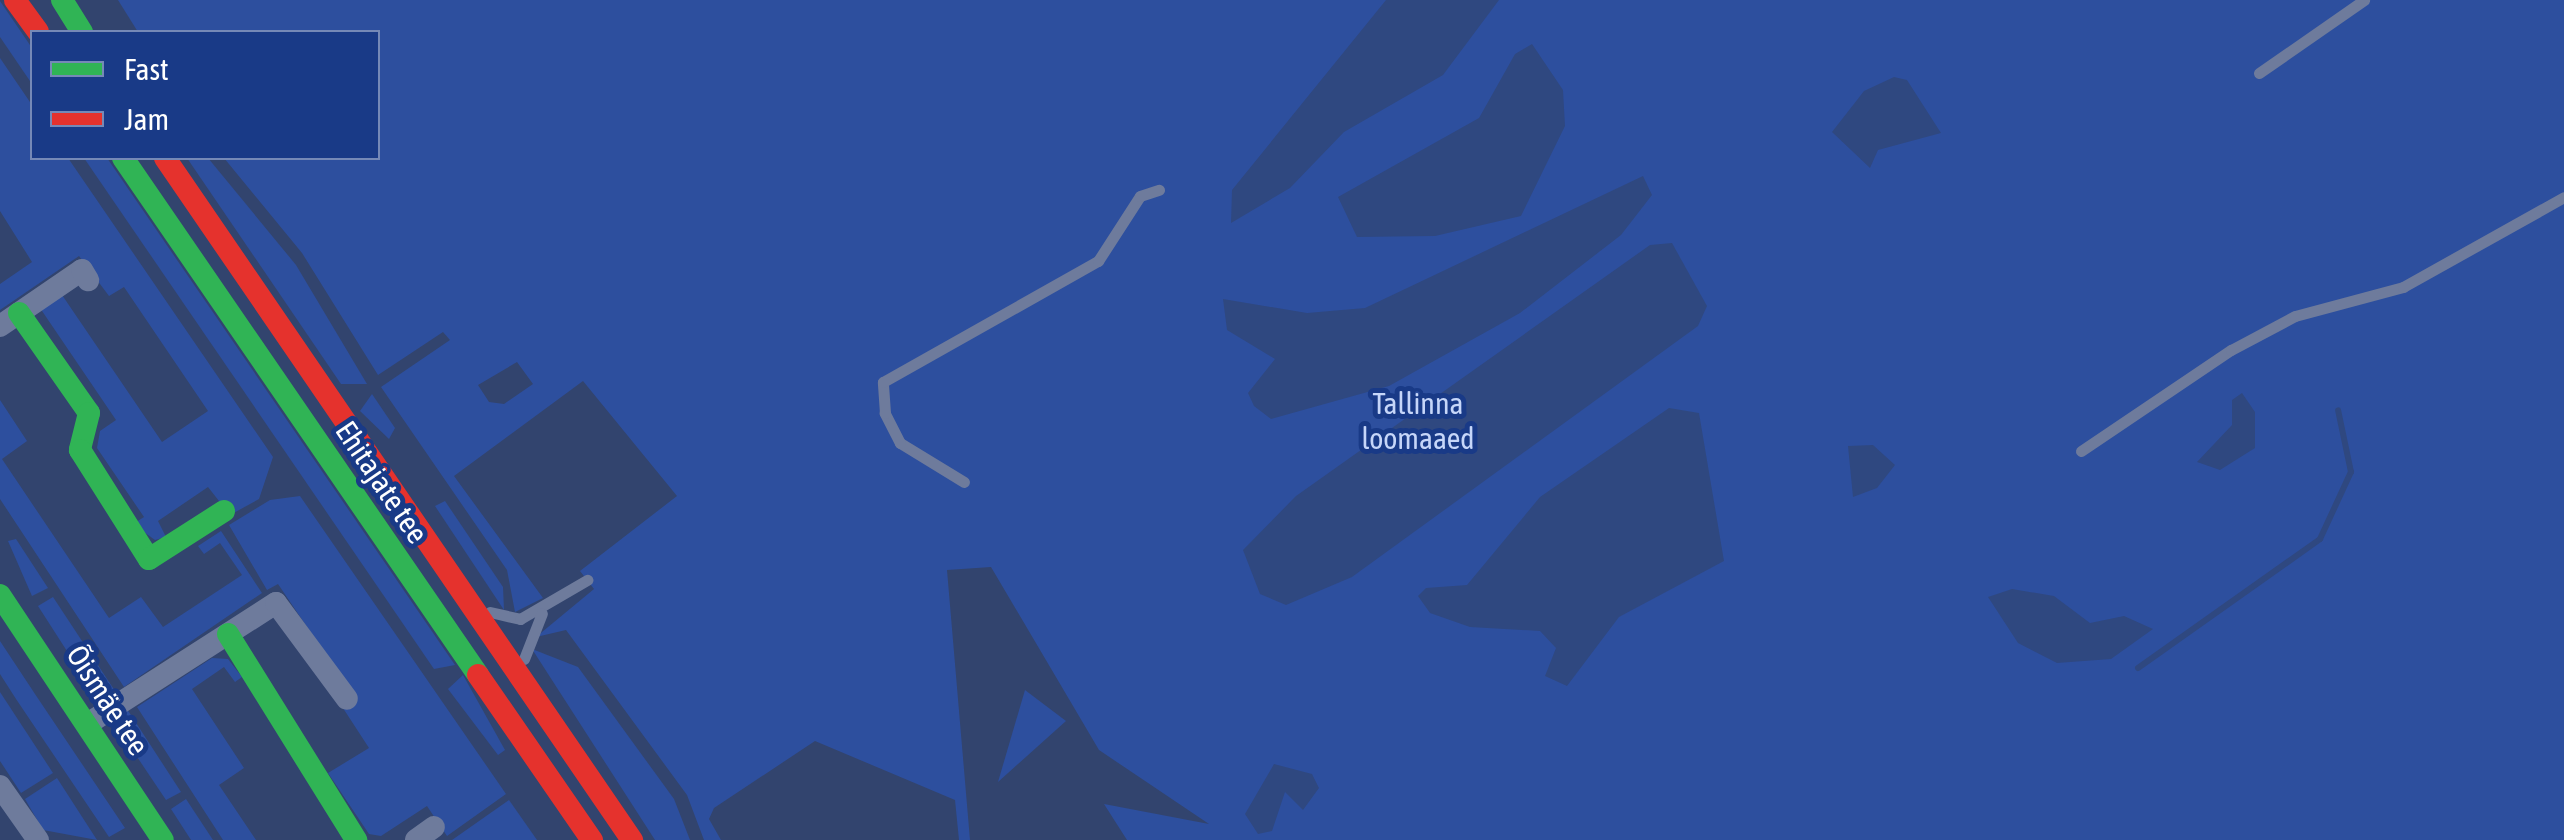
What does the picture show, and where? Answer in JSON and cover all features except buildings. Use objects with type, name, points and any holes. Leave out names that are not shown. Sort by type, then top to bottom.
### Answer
[{"type":"main road","points":[[16,0],[37,30]]},
{"type":"main road","points":[[62,0],[81,30]]},
{"type":"main road","name":"Ehitajate tee","points":[[125,160],[592,840]]},
{"type":"main road","name":"Ehitajate tee","points":[[167,160],[632,840]]},
{"type":"main road","points":[[9,319],[89,413],[80,450],[148,559],[224,511]]},
{"type":"main road","name":"Õismäe tee","points":[[0,595],[163,840]]},
{"type":"main road","points":[[228,634],[356,840]]},
{"type":"street","points":[[9,319],[82,270],[88,280]]},
{"type":"street","points":[[89,724],[276,603],[346,699]]},
{"type":"street","points":[[0,786],[38,840]]},
{"type":"lane","points":[[2259,74],[2364,0]]},
{"type":"lane","points":[[964,482],[900,443],[884,413],[883,382],[1098,261],[1140,196],[1159,190]]},
{"type":"lane","points":[[2081,451],[2231,350],[2295,316],[2402,286],[2564,196]]},
{"type":"lane","points":[[428,541],[492,615],[520,620],[544,610],[588,580]]},
{"type":"lane","points":[[544,610],[524,658],[566,743]]},
{"type":"green space","name":"Tallinna loomaaed","points":[[118,0],[2564,0],[2564,840],[1127,840],[1104,804],[1209,824],[1099,750],[991,567],[947,570],[970,840],[959,840],[955,800],[815,741],[714,808],[709,819],[721,840],[704,840],[687,795],[566,630],[536,637],[594,589],[580,571],[677,496],[583,381],[454,476],[543,598],[515,612],[507,570],[381,387],[450,340],[443,332],[378,375],[302,253],[226,160],[380,160],[380,30],[137,30]],"holes":[[[517,362],[533,384],[504,404],[489,402],[478,385]]]},
{"type":"green space","points":[[0,1],[30,45],[30,81],[0,37]]},
{"type":"green space","points":[[0,58],[30,102],[30,160],[69,160],[273,457],[259,499],[230,515],[208,487],[158,521],[166,537],[155,540],[133,524],[144,517],[97,448],[100,431],[116,420],[40,308],[60,292],[162,442],[208,411],[124,287],[109,296],[79,256],[0,310],[0,284],[32,262],[0,211]]},
{"type":"green space","points":[[85,160],[108,160],[455,665],[434,669]]},
{"type":"green space","points":[[188,160],[210,160],[296,265],[367,384],[341,384]]},
{"type":"green space","points":[[372,394],[395,428],[389,439],[360,411]]},
{"type":"green space","points":[[0,400],[27,441],[2,459],[109,618],[141,597],[163,627],[242,575],[220,543],[204,554],[198,546],[221,531],[262,593],[124,687],[0,499]]},
{"type":"green space","points":[[300,496],[506,794],[447,836],[427,806],[381,836],[369,834],[328,773],[369,748],[341,705],[353,695],[278,584],[267,590],[229,525],[270,500]]},
{"type":"green space","points":[[445,501],[503,587],[504,610],[435,506]]},
{"type":"green space","points":[[16,539],[48,588],[32,596],[8,541]]},
{"type":"green space","points":[[53,597],[115,691],[92,690],[38,606]]},
{"type":"green space","points":[[0,641],[125,828],[109,837],[16,699],[0,674]]},
{"type":"green space","points":[[532,649],[578,667],[674,799],[690,840],[655,840]]},
{"type":"green space","points":[[212,658],[228,659],[242,677],[235,682],[224,667],[192,689],[244,768],[219,785],[256,840],[223,840],[137,707]]},
{"type":"green space","points":[[463,675],[505,750],[498,755],[448,689]]},
{"type":"green space","points":[[1025,690],[1066,721],[998,782]]},
{"type":"green space","points":[[0,692],[53,773],[21,793],[0,761]]},
{"type":"green space","points":[[127,709],[181,792],[166,800],[119,730]]},
{"type":"green space","points":[[57,778],[97,840],[43,830],[25,799]]},
{"type":"green space","points":[[186,799],[213,840],[191,840],[171,809]]},
{"type":"green space","points":[[509,800],[537,840],[452,840]]},
{"type":"shaded area","points":[[1386,0],[1499,0],[1443,75],[1344,132],[1290,188],[1231,223],[1232,190]]},
{"type":"shaded area","points":[[1532,44],[1563,90],[1565,126],[1521,216],[1435,236],[1357,237],[1338,197],[1479,118],[1515,54]]},
{"type":"shaded area","points":[[1894,77],[1907,80],[1941,133],[1878,150],[1870,168],[1832,132],[1864,91]]},
{"type":"shaded area","points":[[1643,176],[1652,195],[1621,235],[1520,313],[1389,386],[1271,419],[1254,406],[1248,393],[1275,359],[1227,330],[1223,299],[1307,313],[1365,308]]},
{"type":"shaded area","points":[[1672,243],[1707,306],[1698,326],[1352,577],[1286,605],[1260,594],[1243,550],[1296,496],[1650,245]]},
{"type":"shaded area","points":[[2242,393],[2255,412],[2255,448],[2220,470],[2197,462],[2232,425],[2232,400]]},
{"type":"shaded area","points":[[1669,408],[1699,413],[1724,561],[1619,617],[1567,686],[1545,676],[1556,648],[1540,631],[1470,627],[1430,613],[1418,596],[1426,588],[1467,585],[1540,497]]},
{"type":"shaded area","points":[[1873,445],[1895,465],[1877,488],[1853,497],[1848,446]]},
{"type":"shaded area","points":[[2012,589],[2054,596],[2090,623],[2124,616],[2153,629],[2111,659],[2057,663],[2018,643],[1988,597]]},
{"type":"shaded area","points":[[1274,764],[1312,774],[1319,788],[1303,810],[1285,792],[1272,831],[1258,834],[1245,814]]},
{"type":"waterway","points":[[2138,668],[2320,539],[2351,472],[2338,410]]},
{"type":"traffic: fast","points":[[62,0],[81,30]]},
{"type":"traffic: fast","points":[[124,160],[478,675]]},
{"type":"traffic: fast","points":[[19,313],[89,413],[80,450],[149,559],[224,511]]},
{"type":"traffic: fast","points":[[0,595],[163,840]]},
{"type":"traffic: fast","points":[[228,634],[356,840]]},
{"type":"traffic: jam","points":[[15,0],[37,30]]},
{"type":"traffic: jam","points":[[166,160],[632,840]]},
{"type":"traffic: jam","points":[[478,675],[592,840]]}]
